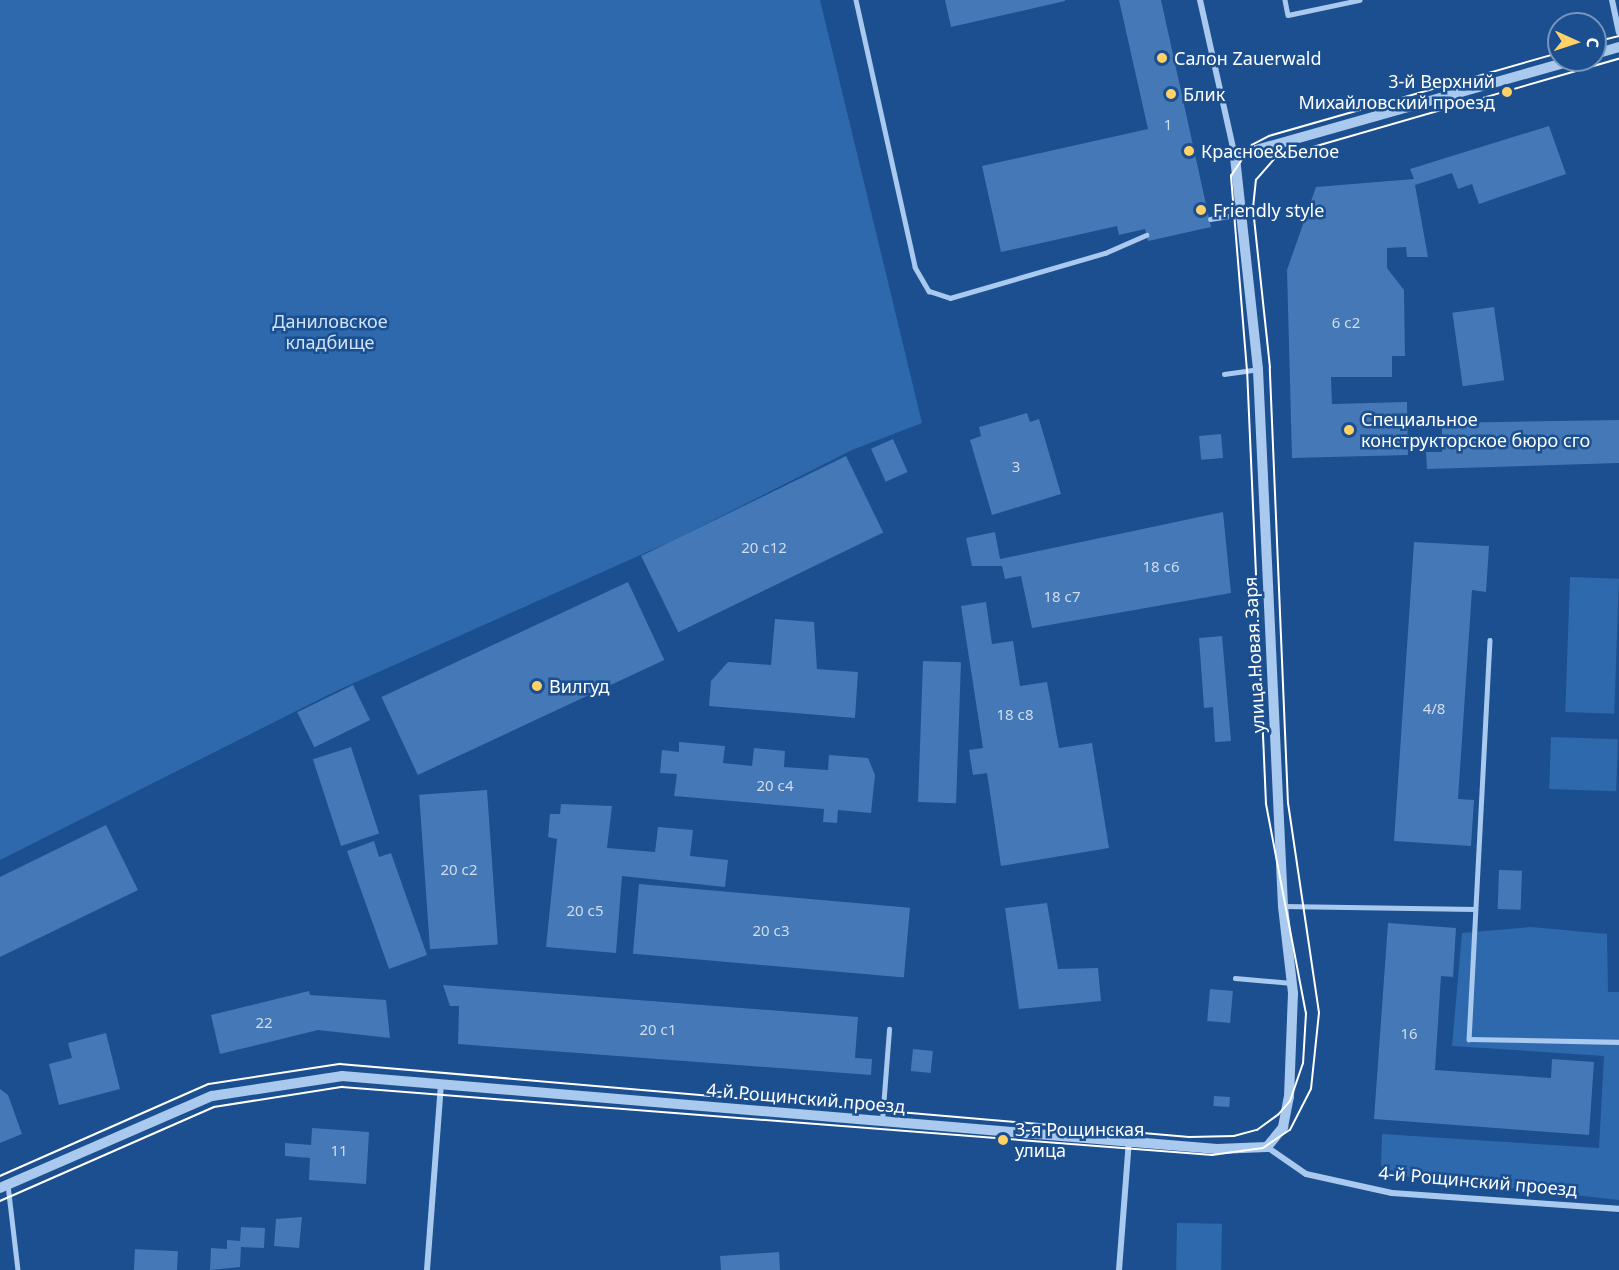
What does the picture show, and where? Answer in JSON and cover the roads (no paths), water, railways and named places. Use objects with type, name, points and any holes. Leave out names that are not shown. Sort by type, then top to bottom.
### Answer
[{"type":"street","points":[[1200,0],[1235,156],[1547,68]]},
{"type":"street","points":[[1612,0],[1619,32]]},
{"type":"street","name":"улица Новая Заря","points":[[1235,156],[1258,369],[1283,906],[1292,983],[1289,1097],[1283,1127],[1267,1147]]},
{"type":"street","name":"4-й Рощинский проезд","points":[[4,1187],[212,1096],[342,1076],[1128,1141],[1267,1147],[1306,1174],[1392,1193],[1619,1209]]},
{"type":"street","points":[[427,1270],[441,1083]]},
{"type":"street","points":[[1119,1270],[1128,1141]]},
{"type":"lane","points":[[856,0],[915,267],[928,291],[950,298],[1105,253],[1146,235]]},
{"type":"lane","points":[[1285,0],[1288,15],[1359,0]]},
{"type":"lane","points":[[1210,219],[1242,214]]},
{"type":"lane","points":[[1224,375],[1258,369]]},
{"type":"lane","points":[[1490,640],[1469,1039],[1619,1042]]},
{"type":"lane","points":[[1283,906],[1475,909]]},
{"type":"lane","points":[[1235,978],[1292,983]]},
{"type":"lane","points":[[882,1121],[889,1029]]},
{"type":"lane","points":[[4,1187],[18,1270]]},
{"type":"tram line","points":[[1607,39],[1619,36]]},
{"type":"tram line","points":[[0,1176],[209,1084],[340,1064],[1189,1137],[1234,1136],[1257,1130],[1278,1115],[1290,1101],[1303,1064],[1306,1014],[1266,804],[1247,371],[1231,176],[1252,145],[1269,136],[1547,56]]},
{"type":"tram line","points":[[0,1201],[214,1107],[342,1087],[1212,1155],[1263,1148],[1290,1130],[1311,1089],[1319,1013],[1288,804],[1270,368],[1253,208],[1256,180],[1275,158],[1619,59]]},
{"type":"place","name":"Салон Zauerwald","points":[[1162,58]]},
{"type":"place","name":"3-й Верхний Михайловский проезд","points":[[1507,92]]},
{"type":"place","name":"Блик","points":[[1171,94]]},
{"type":"place","name":"Красное&Белое","points":[[1189,151]]},
{"type":"place","name":"Friendly style","points":[[1201,210]]},
{"type":"place","name":"Специальное конструкторское бюро сго","points":[[1349,430]]},
{"type":"place","name":"Вилгуд","points":[[537,686]]},
{"type":"place","name":"3-я Рощинская улица","points":[[1003,1140]]},
{"type":"park label","name":"Даниловское кладбище","points":[[330,332]]}]
